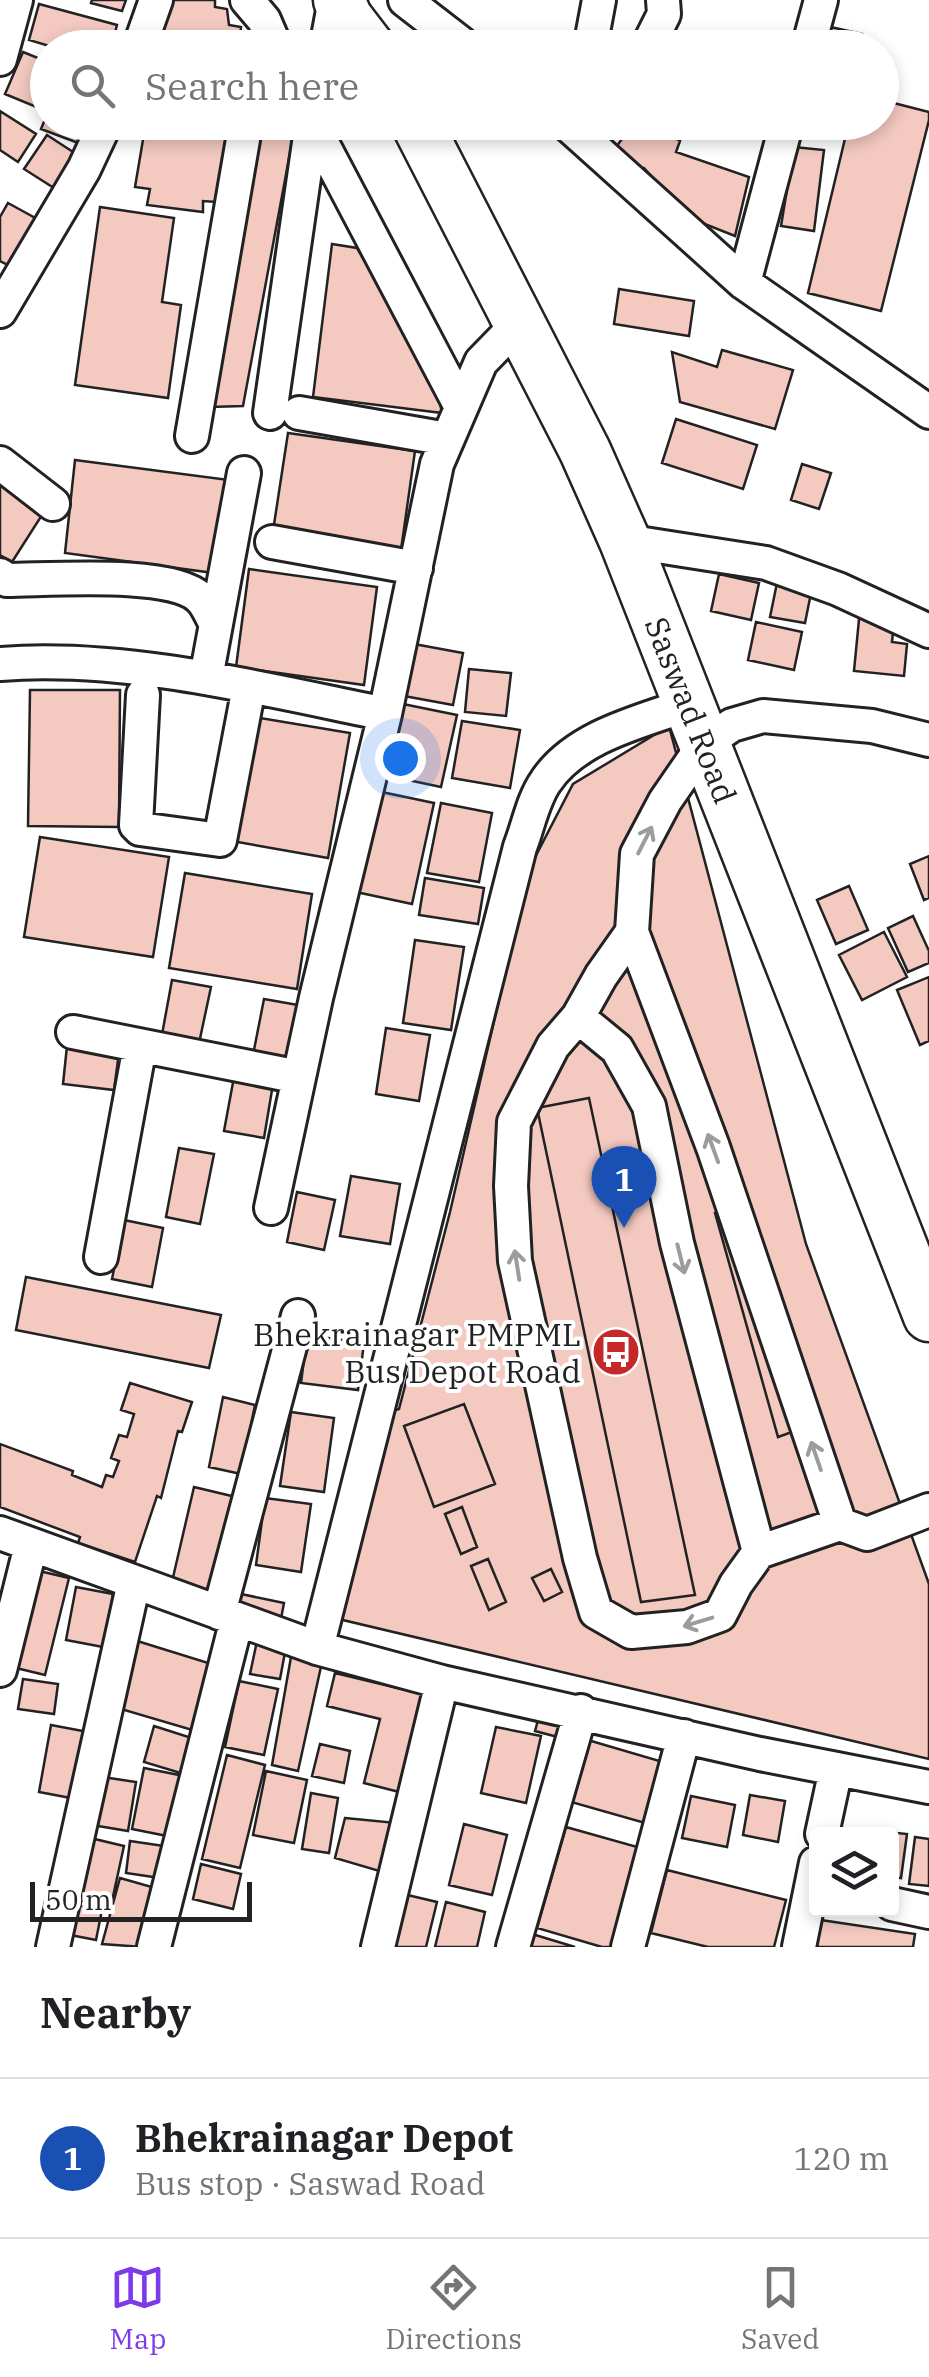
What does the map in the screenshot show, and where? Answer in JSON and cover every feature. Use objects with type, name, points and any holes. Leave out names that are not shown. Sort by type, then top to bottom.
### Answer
[{"type":"highway","points":[[337,0],[356,30]]},
{"type":"highway","points":[[382,0],[390,30]]},
{"type":"highway","name":"Saswad Road","points":[[430,140],[584,451],[624,541],[929,1316]]},
{"type":"street","points":[[0,59],[16,0]]},
{"type":"street","points":[[145,30],[156,0]]},
{"type":"street","points":[[330,30],[337,0]]},
{"type":"street","points":[[405,0],[444,30]]},
{"type":"street","points":[[593,30],[599,0]]},
{"type":"street","points":[[656,30],[664,14],[663,0]]},
{"type":"street","points":[[813,30],[821,0]]},
{"type":"street","points":[[0,311],[98,140]]},
{"type":"street","points":[[192,436],[243,140]]},
{"type":"street","points":[[310,140],[285,413],[446,440]]},
{"type":"street","points":[[321,140],[460,405]]},
{"type":"street","points":[[585,140],[744,283],[929,412]]},
{"type":"street","points":[[744,283],[781,140]]},
{"type":"street","points":[[270,1208],[386,714],[437,464],[481,362],[520,322]]},
{"type":"street","points":[[0,463],[53,504]]},
{"type":"street","points":[[206,678],[244,473]]},
{"type":"street","points":[[624,541],[766,563],[838,590],[929,632]]},
{"type":"street","points":[[272,542],[416,568]]},
{"type":"street","points":[[0,575],[6,580],[128,579],[174,584],[199,596],[216,624]]},
{"type":"street","points":[[0,664],[47,660],[206,678],[386,714]]},
{"type":"street","points":[[143,695],[136,825],[140,829],[220,840],[250,686]]},
{"type":"street","points":[[317,1648],[520,847],[546,781],[578,750],[620,729],[732,724],[763,716],[872,726],[929,740]]},
{"type":"street","points":[[698,723],[637,854],[632,932],[713,1147],[840,1524]]},
{"type":"street","points":[[632,932],[578,1017],[552,1046],[514,1122],[511,1186],[515,1261],[580,1558],[596,1612],[631,1632],[687,1627],[720,1615],[759,1552],[840,1524],[867,1534],[929,1510]]},
{"type":"street","points":[[578,1017],[618,1049],[650,1106],[677,1243],[759,1552]]},
{"type":"street","points":[[74,1032],[299,1077]]},
{"type":"street","points":[[101,1257],[140,1046]]},
{"type":"street","points":[[154,1947],[298,1316]]},
{"type":"street","points":[[0,1670],[16,1539],[317,1648],[442,1682],[929,1788]]},
{"type":"street","points":[[53,1947],[134,1582]]},
{"type":"street","points":[[378,1947],[442,1682]]},
{"type":"street","points":[[513,1947],[581,1712]]},
{"type":"street","points":[[628,1947],[684,1736]]},
{"type":"street","points":[[824,1827],[836,1769]]},
{"type":"street","points":[[799,1947],[809,1898]]},
{"type":"street","points":[[899,1906],[929,1912]]},
{"type":"building","points":[[126,0],[122,11],[91,3]]},
{"type":"building","points":[[167,0],[215,0],[215,7],[227,9],[229,25],[241,27],[241,30],[162,30]]},
{"type":"building","points":[[39,4],[117,25],[116,30],[32,30]]},
{"type":"building","points":[[23,52],[30,55],[30,104],[5,94]]},
{"type":"building","points":[[899,104],[929,112],[881,311],[808,293],[845,140],[899,140]]},
{"type":"building","points":[[0,111],[30,130],[32,140],[18,162],[0,150]]},
{"type":"building","points":[[44,140],[55,140],[87,161],[65,195],[24,169]]},
{"type":"building","points":[[143,140],[226,140],[217,202],[203,201],[203,212],[147,205],[150,189],[135,187]]},
{"type":"building","points":[[250,140],[292,140],[243,406],[210,407]]},
{"type":"building","points":[[621,140],[678,140],[676,152],[749,177],[735,236],[687,217],[644,168],[633,168],[614,150]]},
{"type":"building","points":[[794,147],[824,150],[814,231],[781,226]]},
{"type":"building","points":[[8,203],[48,225],[22,272],[0,261],[0,217]]},
{"type":"building","points":[[100,207],[174,218],[162,302],[181,305],[168,398],[75,385]]},
{"type":"building","points":[[332,244],[357,248],[434,373],[442,413],[313,397]]},
{"type":"building","points":[[619,289],[694,301],[689,336],[614,324]]},
{"type":"building","points":[[722,350],[793,370],[775,429],[680,402],[672,352],[717,367]]},
{"type":"building","points":[[676,419],[757,445],[743,489],[662,463]]},
{"type":"building","points":[[288,433],[415,451],[401,550],[273,531]]},
{"type":"building","points":[[75,460],[229,480],[214,573],[65,553]]},
{"type":"building","points":[[802,464],[831,473],[819,509],[791,500]]},
{"type":"building","points":[[0,467],[49,504],[12,562],[0,555]]},
{"type":"building","points":[[249,569],[377,587],[364,685],[236,667]]},
{"type":"building","points":[[719,574],[759,583],[751,620],[711,611]]},
{"type":"building","points":[[778,578],[812,588],[805,623],[770,617]]},
{"type":"building","points":[[860,609],[894,622],[892,642],[907,644],[904,676],[854,671]]},
{"type":"building","points":[[756,622],[802,632],[794,670],[748,660]]},
{"type":"building","points":[[414,644],[463,653],[453,705],[404,696]]},
{"type":"building","points":[[469,669],[511,673],[506,716],[465,712]]},
{"type":"building","points":[[30,690],[120,690],[119,827],[28,826]]},
{"type":"building","points":[[403,704],[457,715],[441,787],[389,776]]},
{"type":"building","points":[[254,717],[350,733],[328,858],[232,841]]},
{"type":"building","points":[[462,721],[520,730],[510,788],[452,778]]},
{"type":"building","points":[[669,726],[806,1244],[929,1584],[929,1759],[309,1612],[370,1418],[399,1409],[450,1212],[529,869],[573,784]]},
{"type":"building","points":[[377,791],[434,803],[412,904],[356,892]]},
{"type":"building","points":[[441,803],[492,813],[479,882],[427,873]]},
{"type":"building","points":[[40,837],[169,857],[153,957],[24,937]]},
{"type":"building","points":[[929,856],[929,898],[924,900],[910,864]]},
{"type":"building","points":[[185,873],[312,894],[297,989],[169,968]]},
{"type":"building","points":[[425,878],[484,888],[478,924],[419,915]]},
{"type":"building","points":[[849,886],[868,930],[836,944],[817,900]]},
{"type":"building","points":[[913,916],[929,951],[929,963],[908,972],[888,928]]},
{"type":"building","points":[[884,932],[907,977],[862,1000],[839,955]]},
{"type":"building","points":[[415,940],[464,947],[451,1030],[403,1023]]},
{"type":"building","points":[[929,977],[929,1041],[920,1045],[897,990]]},
{"type":"building","points":[[172,980],[211,987],[198,1048],[161,1040]]},
{"type":"building","points":[[264,999],[298,1005],[287,1061],[253,1055]]},
{"type":"building","points":[[386,1028],[430,1035],[419,1101],[376,1094]]},
{"type":"building","points":[[67,1046],[119,1053],[114,1090],[63,1084]]},
{"type":"building","points":[[234,1077],[273,1084],[264,1138],[224,1131]]},
{"type":"building","name":"Bhekrainagar PMPML Bus Depot Road","points":[[589,1098],[695,1595],[641,1602],[537,1108]]},
{"type":"building","points":[[179,1148],[214,1154],[200,1224],[166,1217]]},
{"type":"building","points":[[351,1176],[400,1184],[390,1244],[340,1236]]},
{"type":"building","points":[[297,1192],[335,1200],[324,1250],[287,1242]]},
{"type":"building","points":[[728,1207],[792,1432],[778,1437],[715,1213]]},
{"type":"building","points":[[124,1220],[163,1228],[152,1287],[112,1279]]},
{"type":"building","points":[[26,1277],[221,1315],[209,1368],[16,1330]]},
{"type":"building","points":[[307,1335],[364,1343],[358,1390],[301,1383]]},
{"type":"building","points":[[130,1383],[192,1402],[182,1432],[178,1431],[161,1498],[157,1496],[135,1562],[78,1543],[80,1537],[0,1507],[0,1444],[73,1471],[72,1475],[102,1487],[106,1475],[113,1477],[119,1461],[111,1458],[119,1435],[127,1437],[134,1414],[121,1410]]},
{"type":"building","points":[[223,1397],[255,1405],[241,1474],[209,1467]]},
{"type":"building","points":[[464,1404],[495,1484],[434,1507],[404,1426]]},
{"type":"building","points":[[291,1412],[334,1418],[324,1492],[280,1486]]},
{"type":"building","points":[[194,1487],[240,1498],[215,1598],[171,1586]]},
{"type":"building","points":[[265,1498],[311,1504],[301,1572],[256,1565]]},
{"type":"building","points":[[462,1507],[477,1547],[461,1554],[445,1514]]},
{"type":"building","points":[[488,1559],[506,1602],[489,1610],[471,1566]]},
{"type":"building","points":[[551,1569],[562,1592],[544,1601],[532,1578]]},
{"type":"building","points":[[35,1570],[69,1578],[45,1675],[12,1667]]},
{"type":"building","points":[[76,1587],[113,1594],[103,1647],[66,1640]]},
{"type":"building","points":[[241,1594],[284,1603],[280,1624],[236,1614]]},
{"type":"building","points":[[134,1640],[218,1666],[199,1732],[114,1707]]},
{"type":"building","points":[[257,1641],[286,1647],[280,1679],[250,1674]]},
{"type":"building","points":[[291,1657],[322,1662],[298,1771],[272,1765]]},
{"type":"building","points":[[335,1673],[431,1696],[407,1794],[364,1783],[380,1719],[327,1706]]},
{"type":"building","points":[[23,1679],[58,1684],[54,1714],[18,1709]]},
{"type":"building","points":[[239,1681],[278,1689],[264,1755],[225,1747]]},
{"type":"building","points":[[541,1709],[575,1718],[569,1740],[535,1731]]},
{"type":"building","points":[[51,1725],[88,1732],[76,1799],[39,1792]]},
{"type":"building","points":[[154,1726],[198,1740],[187,1775],[144,1762]]},
{"type":"building","points":[[496,1727],[541,1736],[526,1803],[481,1793]]},
{"type":"building","points":[[581,1738],[663,1762],[645,1823],[564,1800]]},
{"type":"building","points":[[320,1744],[350,1751],[344,1783],[312,1776]]},
{"type":"building","points":[[227,1755],[265,1765],[240,1868],[202,1859]]},
{"type":"building","points":[[144,1768],[184,1776],[172,1837],[132,1829]]},
{"type":"building","points":[[266,1771],[307,1780],[294,1843],[253,1835]]},
{"type":"building","points":[[96,1776],[136,1782],[128,1831],[86,1824]]},
{"type":"building","points":[[311,1793],[338,1798],[329,1853],[302,1849]]},
{"type":"building","points":[[750,1795],[785,1801],[778,1842],[743,1835]]},
{"type":"building","points":[[691,1796],[735,1805],[727,1847],[682,1838]]},
{"type":"building","points":[[345,1818],[397,1823],[386,1873],[335,1858]]},
{"type":"building","points":[[464,1824],[507,1835],[492,1895],[449,1885]]},
{"type":"building","points":[[566,1827],[648,1850],[620,1947],[602,1947],[537,1928]]},
{"type":"building","points":[[899,1833],[907,1834],[899,1878]]},
{"type":"building","points":[[82,1836],[124,1846],[112,1901],[69,1891]]},
{"type":"building","points":[[915,1837],[929,1839],[929,1886],[909,1884]]},
{"type":"building","points":[[130,1841],[171,1847],[167,1879],[126,1873]]},
{"type":"building","points":[[201,1864],[241,1874],[233,1909],[193,1899]]},
{"type":"building","points":[[667,1870],[786,1900],[774,1947],[708,1947],[651,1933]]},
{"type":"building","points":[[120,1878],[159,1889],[143,1947],[102,1944]]},
{"type":"building","points":[[399,1893],[437,1902],[426,1947],[387,1947]]},
{"type":"building","points":[[446,1902],[485,1912],[477,1947],[435,1947]]},
{"type":"building","points":[[65,1903],[102,1910],[96,1940],[60,1933]]},
{"type":"building","points":[[821,1920],[915,1934],[913,1947],[817,1947]]},
{"type":"building","points":[[532,1934],[575,1947],[528,1947]]},
{"type":"place","name":"Bhekrainagar Depot","points":[[624,1228]]},
{"type":"place","name":"Bhekrainagar PMPML Bus Depot Road","points":[[616,1352]]}]
